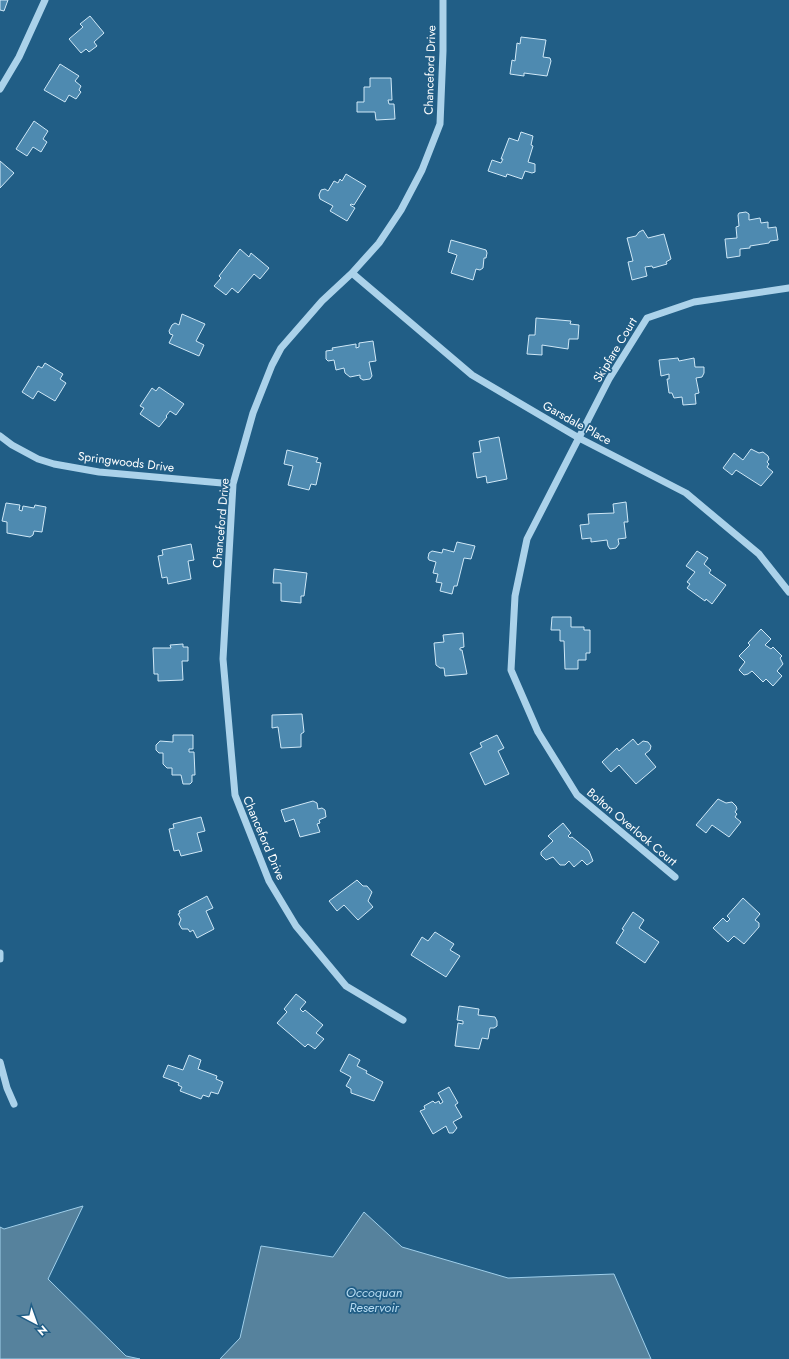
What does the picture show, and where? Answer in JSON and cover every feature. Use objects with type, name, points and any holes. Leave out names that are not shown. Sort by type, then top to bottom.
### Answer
[{"type":"street","points":[[0,89],[19,57],[45,0]]},
{"type":"street","name":"Chanceford Drive","points":[[403,1020],[346,986],[296,926],[269,881],[235,795],[223,659],[233,484],[253,413],[272,364],[281,348],[322,301],[352,273],[379,243],[401,210],[422,170],[440,124],[443,0]]},
{"type":"street","name":"Garsdale Place","points":[[352,273],[472,375],[579,438],[686,493],[759,554],[789,592]]},
{"type":"street","name":"Skipfare Court","points":[[579,438],[610,379],[647,318],[694,302],[789,288]]},
{"type":"street","name":"Springwoods Drive","points":[[0,436],[12,445],[38,459],[54,464],[99,472],[233,484]]},
{"type":"street","name":"Bolton Overlook Court","points":[[579,438],[527,539],[515,596],[511,670],[538,732],[577,795],[675,878]]},
{"type":"street","points":[[0,953],[0,960]]},
{"type":"street","points":[[0,1062],[7,1088],[14,1104]]},
{"type":"water","points":[[83,1206],[48,1279],[126,1356],[140,1359],[0,1359],[0,1227],[4,1229]]},
{"type":"water","name":"Occoquan Reservoir","points":[[364,1212],[402,1247],[508,1278],[614,1274],[651,1359],[220,1359],[240,1338],[261,1246],[333,1257]]},
{"type":"building","points":[[0,0],[8,0],[4,11],[0,10]]},
{"type":"building","points":[[90,16],[104,33],[94,42],[97,46],[89,52],[86,49],[81,53],[69,39],[83,27],[80,24]]},
{"type":"building","points":[[521,37],[546,40],[543,57],[550,58],[551,61],[547,76],[524,73],[524,76],[510,74],[512,60],[515,61],[517,43],[520,44]]},
{"type":"building","points":[[60,64],[79,76],[75,81],[81,86],[79,90],[81,92],[76,99],[69,95],[65,102],[44,90]]},
{"type":"building","points":[[370,78],[391,78],[392,100],[388,100],[389,104],[394,104],[395,119],[376,120],[375,112],[357,112],[357,102],[364,102],[364,87],[370,87]]},
{"type":"building","points":[[34,121],[48,131],[43,139],[47,142],[41,152],[33,147],[27,156],[16,149]]},
{"type":"building","points":[[521,132],[533,136],[531,145],[533,146],[528,162],[535,164],[535,172],[532,173],[525,171],[522,179],[507,174],[506,177],[488,171],[492,160],[501,163],[503,159],[501,159],[509,138],[518,141]]},
{"type":"building","points":[[0,161],[14,173],[0,188]]},
{"type":"building","points":[[346,174],[366,186],[354,205],[350,205],[355,208],[347,221],[330,211],[333,206],[320,199],[319,195],[321,190],[325,189],[328,191],[334,181],[338,183],[340,179],[342,181]]},
{"type":"building","points":[[746,212],[749,214],[749,220],[760,218],[761,223],[768,222],[768,228],[776,227],[778,240],[750,246],[750,248],[740,249],[740,256],[727,258],[725,239],[737,238],[736,227],[739,226],[738,215],[739,213]]},
{"type":"building","points":[[643,230],[648,238],[664,234],[671,259],[666,262],[667,264],[653,268],[652,266],[645,267],[647,276],[632,280],[628,262],[633,261],[627,238],[636,236]]},
{"type":"building","points":[[451,240],[486,250],[487,253],[486,258],[484,258],[483,268],[480,270],[476,269],[473,280],[451,273],[457,255],[448,252]]},
{"type":"building","points":[[240,249],[249,257],[251,253],[269,268],[260,279],[254,274],[238,293],[232,288],[226,295],[214,286],[221,278],[219,276]]},
{"type":"building","points":[[182,314],[205,324],[196,341],[204,345],[199,356],[169,343],[173,335],[170,334],[169,331],[175,323],[179,325]]},
{"type":"building","points":[[536,318],[571,321],[570,324],[579,325],[578,339],[569,339],[568,349],[542,345],[542,355],[527,354],[529,335],[535,335]]},
{"type":"building","points":[[373,341],[376,361],[369,362],[372,376],[370,379],[363,380],[360,378],[360,375],[350,377],[345,373],[344,368],[336,370],[334,360],[328,361],[326,359],[326,351],[333,350],[332,348],[356,344],[356,348],[359,347],[359,343]]},
{"type":"building","points":[[678,358],[679,361],[694,358],[695,367],[704,367],[702,377],[696,378],[699,393],[695,394],[696,404],[683,405],[682,397],[674,398],[672,393],[669,393],[667,379],[669,379],[669,374],[661,376],[659,360]]},
{"type":"building","points":[[45,363],[63,374],[60,379],[66,383],[55,401],[38,391],[33,399],[22,392],[38,366],[42,368]]},
{"type":"building","points":[[159,387],[184,404],[176,415],[170,411],[159,427],[140,414],[144,408],[140,406],[152,388],[156,391]]},
{"type":"building","points":[[499,437],[507,479],[487,483],[486,476],[477,478],[473,453],[481,452],[479,441]]},
{"type":"building","points":[[751,449],[759,453],[763,452],[768,456],[769,459],[767,462],[769,464],[767,467],[773,472],[761,486],[736,470],[732,475],[723,468],[734,453],[743,460]]},
{"type":"building","points":[[287,450],[318,458],[316,462],[321,463],[316,485],[311,484],[309,490],[288,485],[293,466],[284,464]]},
{"type":"building","points":[[626,502],[628,522],[624,522],[626,538],[618,539],[619,544],[616,548],[610,549],[607,540],[591,542],[591,538],[582,539],[580,525],[589,524],[588,514],[614,513],[613,504]]},
{"type":"building","points":[[6,503],[20,505],[19,510],[22,511],[23,506],[34,508],[35,505],[46,507],[42,532],[34,531],[33,535],[30,537],[7,533],[7,522],[2,521]]},
{"type":"building","points":[[457,542],[475,546],[471,559],[464,558],[457,586],[454,586],[452,594],[440,591],[442,583],[436,582],[438,574],[433,573],[436,562],[429,560],[428,558],[429,553],[432,551],[442,553],[443,549],[454,552]]},
{"type":"building","points":[[191,544],[194,560],[188,561],[191,579],[168,584],[167,577],[162,578],[158,556],[163,555],[162,550]]},
{"type":"building","points":[[697,551],[708,558],[704,564],[711,570],[709,573],[726,585],[712,604],[706,599],[705,601],[687,588],[690,584],[687,582],[695,572],[686,566]]},
{"type":"building","points":[[274,569],[307,573],[304,596],[301,596],[301,603],[281,601],[281,583],[273,583]]},
{"type":"building","points":[[552,617],[571,617],[571,627],[584,627],[584,630],[590,630],[590,653],[586,653],[586,660],[578,660],[578,669],[565,669],[564,641],[560,641],[560,630],[551,630]]},
{"type":"building","points":[[761,629],[771,639],[765,645],[771,649],[773,647],[782,656],[780,658],[783,664],[777,671],[782,676],[773,686],[766,679],[763,682],[752,671],[744,675],[739,670],[745,662],[739,656],[750,645],[748,643]]},
{"type":"building","points":[[463,633],[464,647],[460,648],[460,650],[462,650],[467,674],[445,676],[444,668],[440,668],[436,665],[434,643],[444,642],[443,635]]},
{"type":"building","points":[[183,644],[183,647],[188,647],[188,661],[182,661],[183,680],[158,681],[158,674],[154,674],[153,648],[171,648],[170,645]]},
{"type":"building","points":[[302,714],[304,732],[301,734],[301,747],[281,748],[278,727],[272,728],[272,715]]},
{"type":"building","points":[[173,735],[193,735],[193,749],[189,749],[189,752],[194,752],[195,775],[192,775],[192,782],[190,784],[183,784],[181,775],[172,775],[172,768],[167,768],[163,764],[163,753],[159,753],[156,750],[156,745],[160,741],[173,742]]},
{"type":"building","points":[[497,735],[504,748],[498,751],[509,774],[485,785],[470,753],[482,747],[480,743]]},
{"type":"building","points":[[633,739],[638,745],[643,741],[648,742],[651,746],[650,750],[645,754],[656,767],[636,784],[619,765],[611,772],[602,762],[617,748],[619,751]]},
{"type":"building","points":[[718,799],[726,803],[732,802],[736,806],[737,809],[735,812],[737,814],[735,817],[741,822],[729,837],[712,825],[706,833],[696,825]]},
{"type":"building","points":[[313,801],[317,803],[318,809],[322,808],[325,810],[326,817],[319,820],[320,823],[317,824],[320,832],[300,837],[294,819],[285,822],[281,810]]},
{"type":"building","points":[[201,817],[205,831],[197,833],[202,851],[181,856],[179,850],[174,851],[169,829],[174,828],[173,824]]},
{"type":"building","points":[[563,823],[571,833],[568,836],[570,838],[572,837],[589,851],[593,861],[587,865],[582,860],[574,867],[569,861],[565,865],[560,865],[553,857],[546,860],[541,855],[541,852],[553,841],[548,836]]},
{"type":"building","points":[[357,880],[363,886],[367,886],[372,892],[368,901],[373,907],[358,920],[344,905],[337,911],[329,901]]},
{"type":"building","points":[[207,896],[213,908],[206,911],[214,929],[197,938],[193,930],[190,932],[188,929],[182,929],[179,924],[181,919],[178,914],[180,913],[179,911]]},
{"type":"building","points":[[743,898],[760,914],[755,920],[759,923],[759,927],[744,944],[734,936],[728,942],[713,928],[723,918],[727,922],[730,919],[727,916]]},
{"type":"building","points":[[633,912],[644,920],[639,928],[659,942],[645,963],[616,943],[624,930],[622,929]]},
{"type":"building","points":[[435,932],[454,944],[450,950],[460,956],[446,977],[411,955],[422,937],[428,941]]},
{"type":"building","points":[[296,994],[306,1002],[300,1009],[303,1012],[305,1010],[323,1025],[316,1033],[324,1039],[315,1049],[308,1044],[305,1047],[277,1023],[287,1012],[284,1009]]},
{"type":"building","points":[[459,1006],[479,1009],[478,1015],[495,1017],[497,1021],[497,1026],[490,1028],[488,1039],[482,1038],[479,1049],[455,1046],[458,1023],[463,1024],[463,1021],[457,1020]]},
{"type":"building","points":[[349,1054],[360,1060],[357,1066],[367,1071],[366,1073],[383,1082],[374,1101],[351,1093],[351,1089],[346,1086],[351,1077],[340,1071]]},
{"type":"building","points":[[189,1055],[201,1060],[198,1069],[217,1076],[216,1079],[223,1082],[218,1094],[211,1092],[209,1097],[203,1095],[201,1099],[180,1091],[182,1087],[178,1085],[179,1083],[163,1077],[168,1065],[183,1070]]},
{"type":"building","points":[[449,1087],[458,1103],[455,1105],[462,1117],[453,1122],[457,1128],[453,1133],[449,1133],[446,1126],[433,1134],[420,1111],[425,1109],[424,1106],[433,1101],[435,1103],[439,1101],[440,1104],[443,1102],[438,1093]]}]
